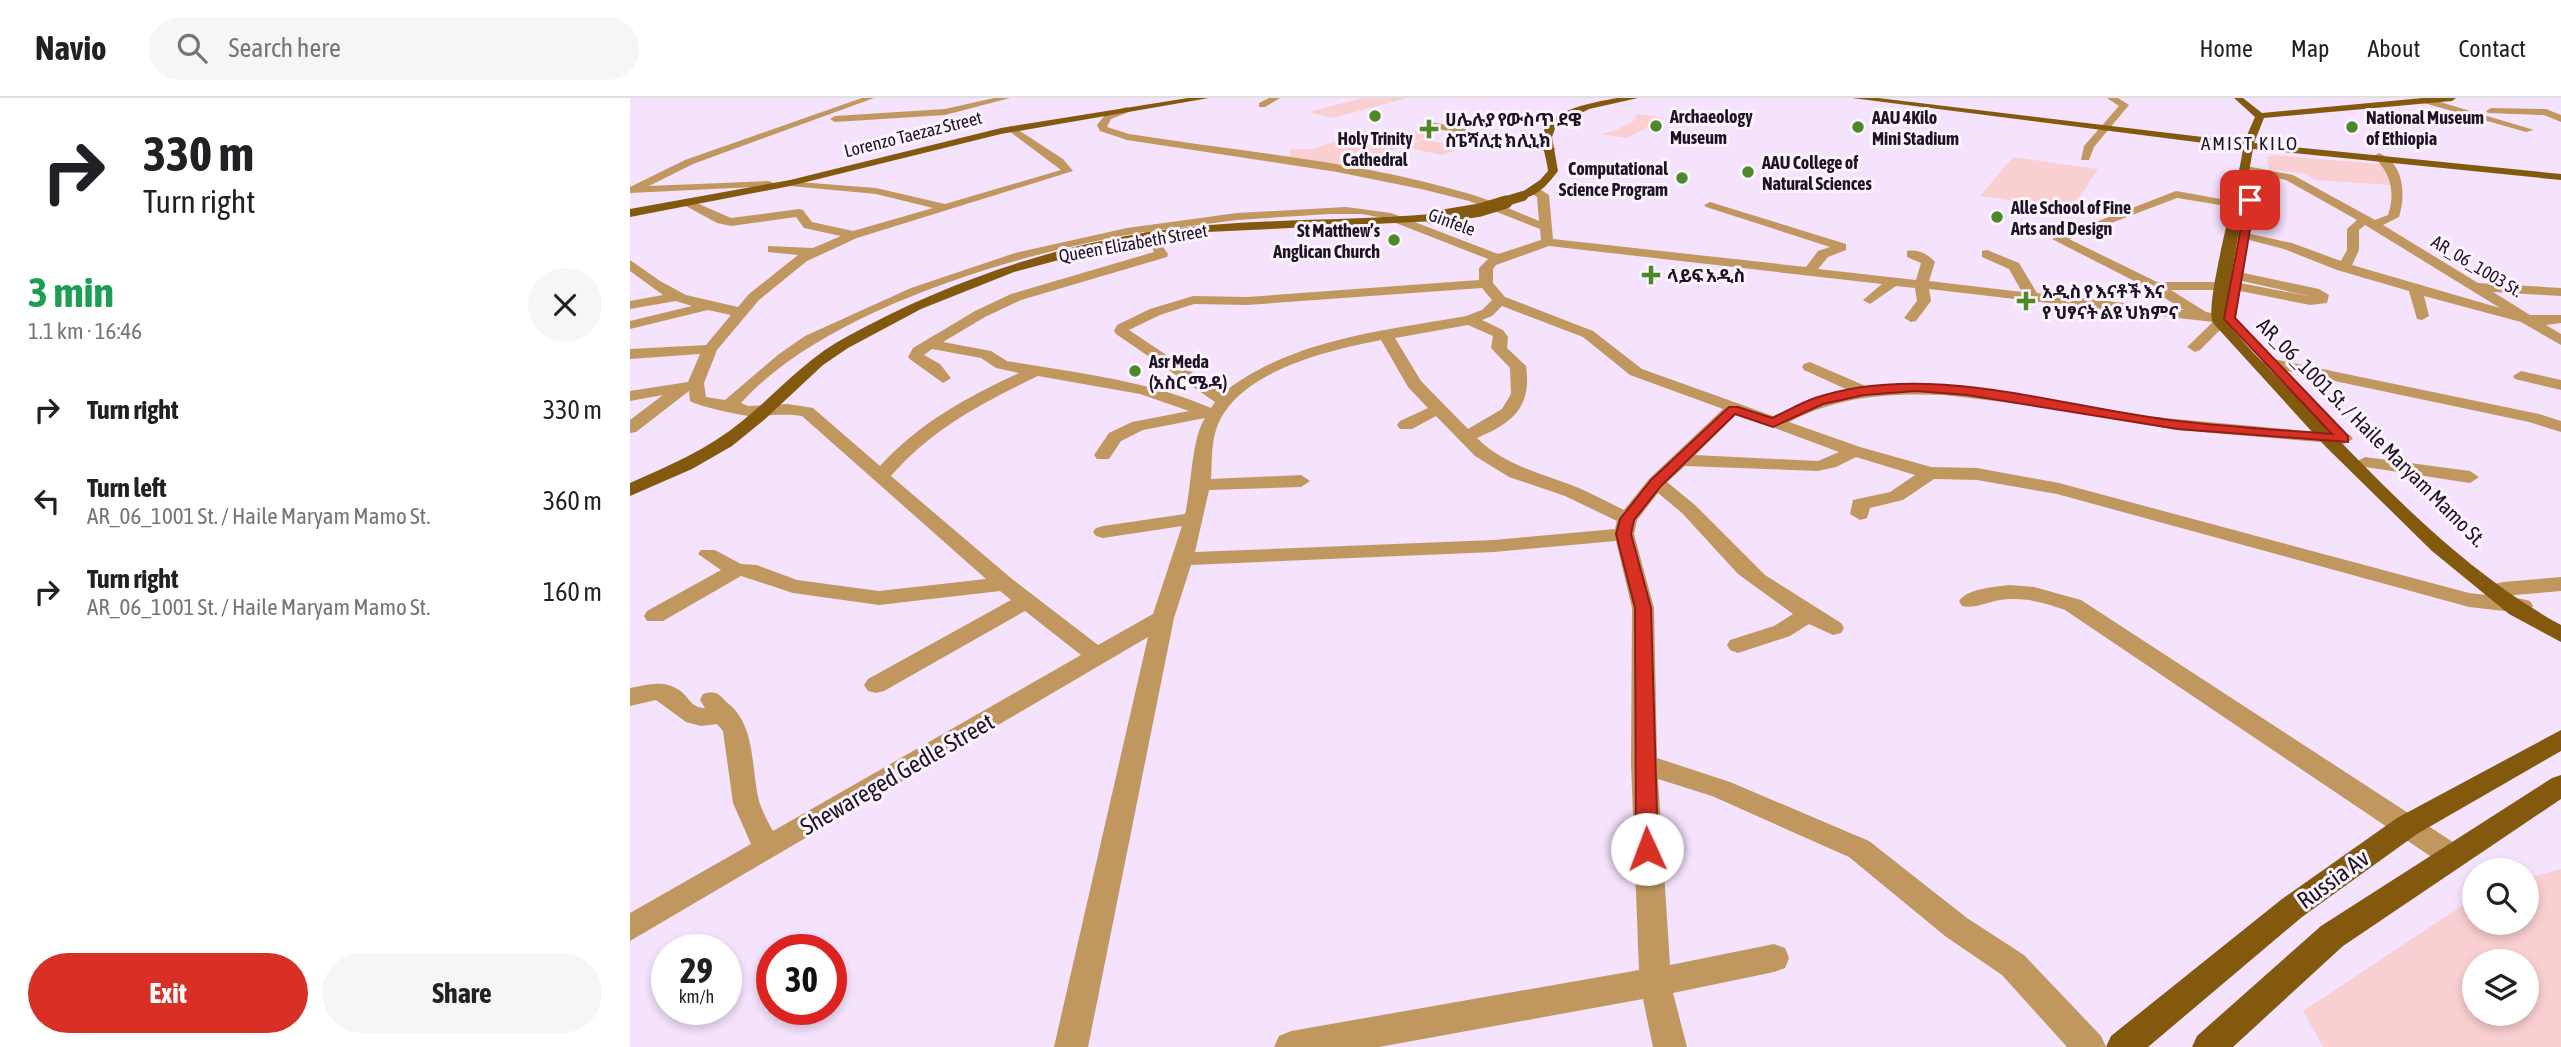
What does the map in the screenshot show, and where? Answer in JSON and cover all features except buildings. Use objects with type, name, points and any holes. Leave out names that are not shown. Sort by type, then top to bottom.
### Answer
[{"type":"main road","name":"Lorenzo Taezaz Street","points":[[630,211],[768,184],[981,132],[1160,101],[1205,98]]},
{"type":"main road","name":"Queen Elizabeth Street","points":[[630,480],[688,452],[835,349],[927,301],[1058,255],[1150,235],[1256,225],[1394,219],[1480,210],[1524,193],[1536,179],[1542,164],[1537,149],[1539,127],[1547,118],[1569,109],[1613,98]]},
{"type":"main road","points":[[1524,193],[1553,170],[1548,129],[1563,117],[1592,106],[1634,98]]},
{"type":"main road","points":[[1856,98],[2108,127],[2236,147],[2254,145],[2381,157]]},
{"type":"main road","points":[[1880,98],[2254,145],[2561,176]]},
{"type":"main road","points":[[2238,98],[2264,116],[2452,98]]},
{"type":"main road","points":[[2245,98],[2264,116]]},
{"type":"main road","name":"Lorenzo Taezaz Street","points":[[630,211],[688,203],[790,183],[1012,129],[1107,115],[1160,101]]},
{"type":"main road","points":[[2264,116],[2254,145],[2252,170],[2230,280],[2218,319],[2454,561],[2561,635]]},
{"type":"main road","points":[[2239,235],[2239,205],[2252,170]]},
{"type":"main road","name":"AR_06_1001 St. / Haile Maryam Mamo St.","points":[[2218,319],[2269,363],[2335,438],[2365,462],[2382,486]]},
{"type":"main road","name":"Queen Elizabeth Street","points":[[630,490],[713,450],[747,409]]},
{"type":"main road","points":[[2513,600],[2561,626]]},
{"type":"main road","name":"Russia Av","points":[[2123,1047],[2292,908],[2407,826],[2561,739]]},
{"type":"main road","name":"Russia Av","points":[[2209,1047],[2332,936],[2561,785]]},
{"type":"street","points":[[768,184],[634,190],[689,162],[870,98]]},
{"type":"street","points":[[809,120],[945,112],[1006,98]]},
{"type":"street","points":[[1262,105],[1276,98]]},
{"type":"street","points":[[2085,158],[2089,146],[2108,127],[2124,105],[2111,98]]},
{"type":"street","points":[[2401,98],[2415,102]]},
{"type":"street","points":[[2427,101],[2529,130]]},
{"type":"street","points":[[2462,111],[2561,112]]},
{"type":"street","points":[[2546,112],[2561,119]]},
{"type":"street","points":[[1107,115],[1103,129],[1117,134],[1365,173],[1475,199],[1546,227]]},
{"type":"street","points":[[1431,125],[1537,149],[1550,149]]},
{"type":"street","points":[[630,428],[690,385],[710,349],[741,312],[776,277],[813,252],[853,234],[1068,172],[1059,161],[1012,129]]},
{"type":"street","points":[[2342,267],[2351,260],[2353,229],[2369,222],[2393,217],[2399,191],[2381,157]]},
{"type":"street","name":"AR_06_1003 St.","points":[[2252,170],[2289,177],[2369,222],[2561,340]]},
{"type":"street","points":[[790,183],[883,192],[943,207]]},
{"type":"street","points":[[1524,193],[1543,195],[1547,242]]},
{"type":"street","points":[[2218,319],[2058,239],[2139,211],[2176,194],[2239,205]]},
{"type":"street","points":[[688,203],[721,220],[731,222],[799,213],[808,226],[853,234]]},
{"type":"street","points":[[1710,205],[1842,247],[1823,254],[1809,272]]},
{"type":"street","name":"Ginfele","points":[[747,409],[733,400],[773,365],[805,342],[920,288],[1049,247],[1120,232],[1221,217],[1317,211],[1382,213],[1496,258]]},
{"type":"street","points":[[943,379],[934,367],[916,357],[918,351],[988,310],[1026,293],[1161,254],[1150,235]]},
{"type":"street","points":[[2239,235],[2288,246],[2342,267],[2529,320],[2561,319]]},
{"type":"street","points":[[1103,456],[1115,437],[1145,423],[1214,410],[1255,377],[1303,355],[1342,344],[1470,320],[1488,313],[1493,292],[1486,268],[1496,258],[1534,250],[1547,242],[2218,319]]},
{"type":"street","points":[[772,249],[813,252]]},
{"type":"street","points":[[1911,318],[1924,301],[1921,284],[1927,260],[1912,254]]},
{"type":"street","points":[[1987,254],[2014,266],[2032,297]]},
{"type":"street","points":[[630,264],[651,284],[674,297],[705,307],[741,312]]},
{"type":"street","points":[[2155,286],[2230,280],[2314,292],[2322,295],[2322,300],[2310,301],[2230,280]]},
{"type":"street","points":[[1870,300],[1894,281]]},
{"type":"street","points":[[2476,287],[2561,292]]},
{"type":"street","points":[[2414,288],[2422,316]]},
{"type":"street","points":[[1399,289],[1404,297],[1418,303]]},
{"type":"street","points":[[1214,410],[1121,331],[1122,328],[1155,312],[1193,300],[1247,301],[1399,289],[1493,292],[1588,334],[1636,372],[1854,451],[1930,473],[1977,474],[2059,489],[2469,600],[2513,600],[2561,584]]},
{"type":"street","points":[[630,305],[674,297]]},
{"type":"street","points":[[630,325],[705,307]]},
{"type":"street","points":[[2195,347],[2218,319]]},
{"type":"street","points":[[1464,437],[1506,417],[1514,406],[1521,379],[1518,366],[1499,348],[1501,337],[1498,333],[1470,320]]},
{"type":"street","points":[[1387,337],[1414,384],[1440,408],[1464,437],[1495,462],[1516,473],[1572,492],[1625,527],[1643,608],[1644,764],[1655,982],[1670,1047]]},
{"type":"street","points":[[928,344],[986,354],[1002,365],[1033,372],[1141,388],[1214,410]]},
{"type":"street","points":[[630,354],[710,349]]},
{"type":"street","points":[[2269,363],[2533,418],[2561,427]]},
{"type":"street","points":[[1811,367],[1864,391]]},
{"type":"street","points":[[880,477],[918,436],[943,417],[1033,372]]},
{"type":"street","points":[[2521,376],[2561,385]]},
{"type":"street","points":[[690,385],[698,401],[747,409],[807,412],[1004,584],[1098,657]]},
{"type":"street","points":[[630,396],[690,385]]},
{"type":"street","points":[[1773,423],[1819,401],[1864,391],[1916,388],[1967,391],[2178,425],[2335,438]]},
{"type":"street","points":[[1406,425],[1440,408]]},
{"type":"street","points":[[1184,559],[1405,547],[1494,546],[1625,527],[1656,483],[1733,409]]},
{"type":"street","points":[[1071,1047],[1163,618],[1184,559],[1201,485],[1208,428],[1214,410]]},
{"type":"street","points":[[1681,460],[1818,466],[1854,451]]},
{"type":"street","points":[[2365,462],[2470,477]]},
{"type":"street","points":[[1860,514],[1860,505],[1896,496],[1930,473]]},
{"type":"street","points":[[1201,485],[1301,481]]},
{"type":"street","points":[[1656,483],[1679,498],[1753,576],[1833,628]]},
{"type":"street","points":[[1103,532],[1192,519]]},
{"type":"street","points":[[708,554],[737,570],[750,570],[793,586],[879,598],[1004,584]]},
{"type":"street","points":[[654,616],[737,570]]},
{"type":"street","points":[[1970,601],[1989,593],[2011,591],[2041,593],[2073,604],[2452,856]]},
{"type":"street","points":[[876,685],[1026,601]]},
{"type":"street","points":[[1738,645],[1782,631],[1809,614]]},
{"type":"street","name":"Shewareged Gedle Street","points":[[630,928],[1163,618]]},
{"type":"street","points":[[630,697],[657,691],[671,696],[678,706],[692,716],[704,718],[718,706],[735,729],[746,803],[767,848]]},
{"type":"street","points":[[1644,764],[1721,789],[1859,849],[1956,927],[2012,965],[2088,1047]]},
{"type":"street","points":[[1291,1047],[1774,958]]},
{"type":"shaded area","points":[[1363,98],[1407,98],[1333,118],[1308,112]]},
{"type":"shaded area","points":[[1639,114],[1664,118],[1627,138],[1600,134],[1614,131],[1637,119],[1633,117]]},
{"type":"shaded area","points":[[1364,131],[1399,138],[1420,131],[1433,134],[1349,168],[1289,158],[1291,149],[1313,149]]},
{"type":"shaded area","points":[[1423,139],[1462,148],[1442,155],[1403,147]]},
{"type":"shaded area","points":[[2272,155],[2381,164],[2391,185],[2316,180],[2305,174],[2269,169],[2267,158]]},
{"type":"shaded area","points":[[2013,157],[2098,169],[2072,209],[1980,196]]},
{"type":"shaded area","points":[[2561,869],[2561,1047],[2323,1047],[2303,1011],[2462,906],[2462,935],[2539,935],[2539,875]]},
{"type":"place","name":"Holy Trinity Cathedral","points":[[1375,116]]},
{"type":"place","name":"Archaeology Museum","points":[[1656,126]]},
{"type":"place","name":"AAU 4Kilo Mini Stadium","points":[[1858,127]]},
{"type":"place","name":"National Museum of Ethiopia","points":[[2352,127]]},
{"type":"place","name":"ሀሌሉያ የውስጥ ደዌ ስፔሻሊቲ ክሊኒክ","points":[[1429,129]]},
{"type":"place","name":"AAU College of Natural Sciences","points":[[1748,172]]},
{"type":"place","name":"Computational Science Program","points":[[1682,178]]},
{"type":"place","name":"Alle School of Fine Arts and Design","points":[[1997,217]]},
{"type":"place","name":"St Matthew’s Anglican Church","points":[[1394,240]]},
{"type":"place","name":"ላይፍ አዲስ","points":[[1651,275]]},
{"type":"place","name":"አዲስ የ እናቶች እና የ ህፃናት ልዩ ህክምና","points":[[2026,301]]},
{"type":"place","name":"Asr Meda (አስር ሜዳ)","points":[[1135,371]]},
{"type":"district","name":"AMIST KILO","points":[[2250,143]]},
{"type":"route","points":[[1647,849],[1643,608],[1624,534],[1627,519],[1656,483],[1733,409],[1773,423],[1819,401],[1864,391],[1916,388],[1967,391],[2090,413],[2178,425],[2344,439],[2229,319],[2250,200]]}]
